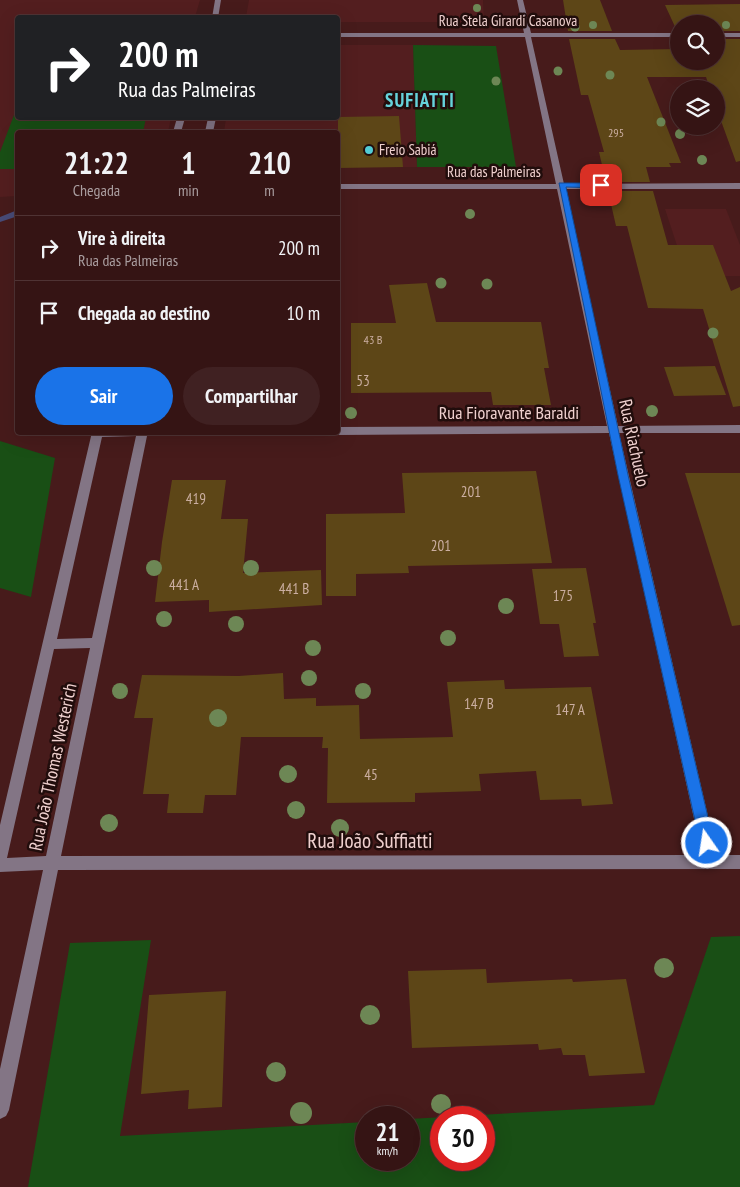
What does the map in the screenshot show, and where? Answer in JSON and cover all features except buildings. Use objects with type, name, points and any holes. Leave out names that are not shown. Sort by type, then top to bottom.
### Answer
[{"type":"street","points":[[216,15],[218,0]]},
{"type":"street","name":"Rua Riachuelo","points":[[520,0],[711,862]]},
{"type":"street","name":"Rua Stela Girardi Casanova","points":[[340,35],[670,35]]},
{"type":"street","points":[[725,35],[740,35]]},
{"type":"street","name":"Rua das Palmeiras","points":[[340,187],[740,186]]},
{"type":"street","name":"Rua Fioravante Baraldi","points":[[340,432],[740,429]]},
{"type":"street","name":"Rua João Thomas Westerich","points":[[0,857],[98,435]]},
{"type":"street","name":"Rua João Thomas Westerich","points":[[1,1100],[142,435]]},
{"type":"street","points":[[49,644],[98,643]]},
{"type":"street","name":"Rua João Suffiatti","points":[[0,865],[52,863],[740,862]]},
{"type":"shaded area","points":[[0,0],[200,0],[196,15],[15,15],[15,120],[171,120],[168,130],[15,130],[15,196],[0,197]]},
{"type":"shaded area","points":[[249,0],[483,0],[484,22],[340,22],[340,15],[246,15]]},
{"type":"shaded area","points":[[340,45],[413,45],[417,167],[340,167],[340,130],[224,130],[226,120],[340,120]]},
{"type":"shaded area","points":[[665,209],[726,209],[740,245],[740,276],[687,276]]},
{"type":"green space","points":[[413,45],[496,46],[516,167],[417,167]]},
{"type":"green space","points":[[15,112],[15,120],[146,120],[143,130],[15,130],[15,169],[0,169],[0,152]]},
{"type":"green space","points":[[0,441],[55,458],[31,597],[0,588]]},
{"type":"green space","points":[[740,936],[740,1187],[28,1187],[70,943],[151,940],[120,1136],[355,1123],[355,1171],[420,1171],[420,1118],[430,1118],[430,1171],[495,1171],[495,1114],[654,1105],[711,937]]},
{"type":"waterway","points":[[0,220],[15,214]]},
{"type":"place","name":"Freio Sabiá","points":[[369,150]]},
{"type":"district","name":"SUFIATTI","points":[[420,100]]},
{"type":"route","points":[[601,185],[561,185],[623,475],[707,843]]}]
